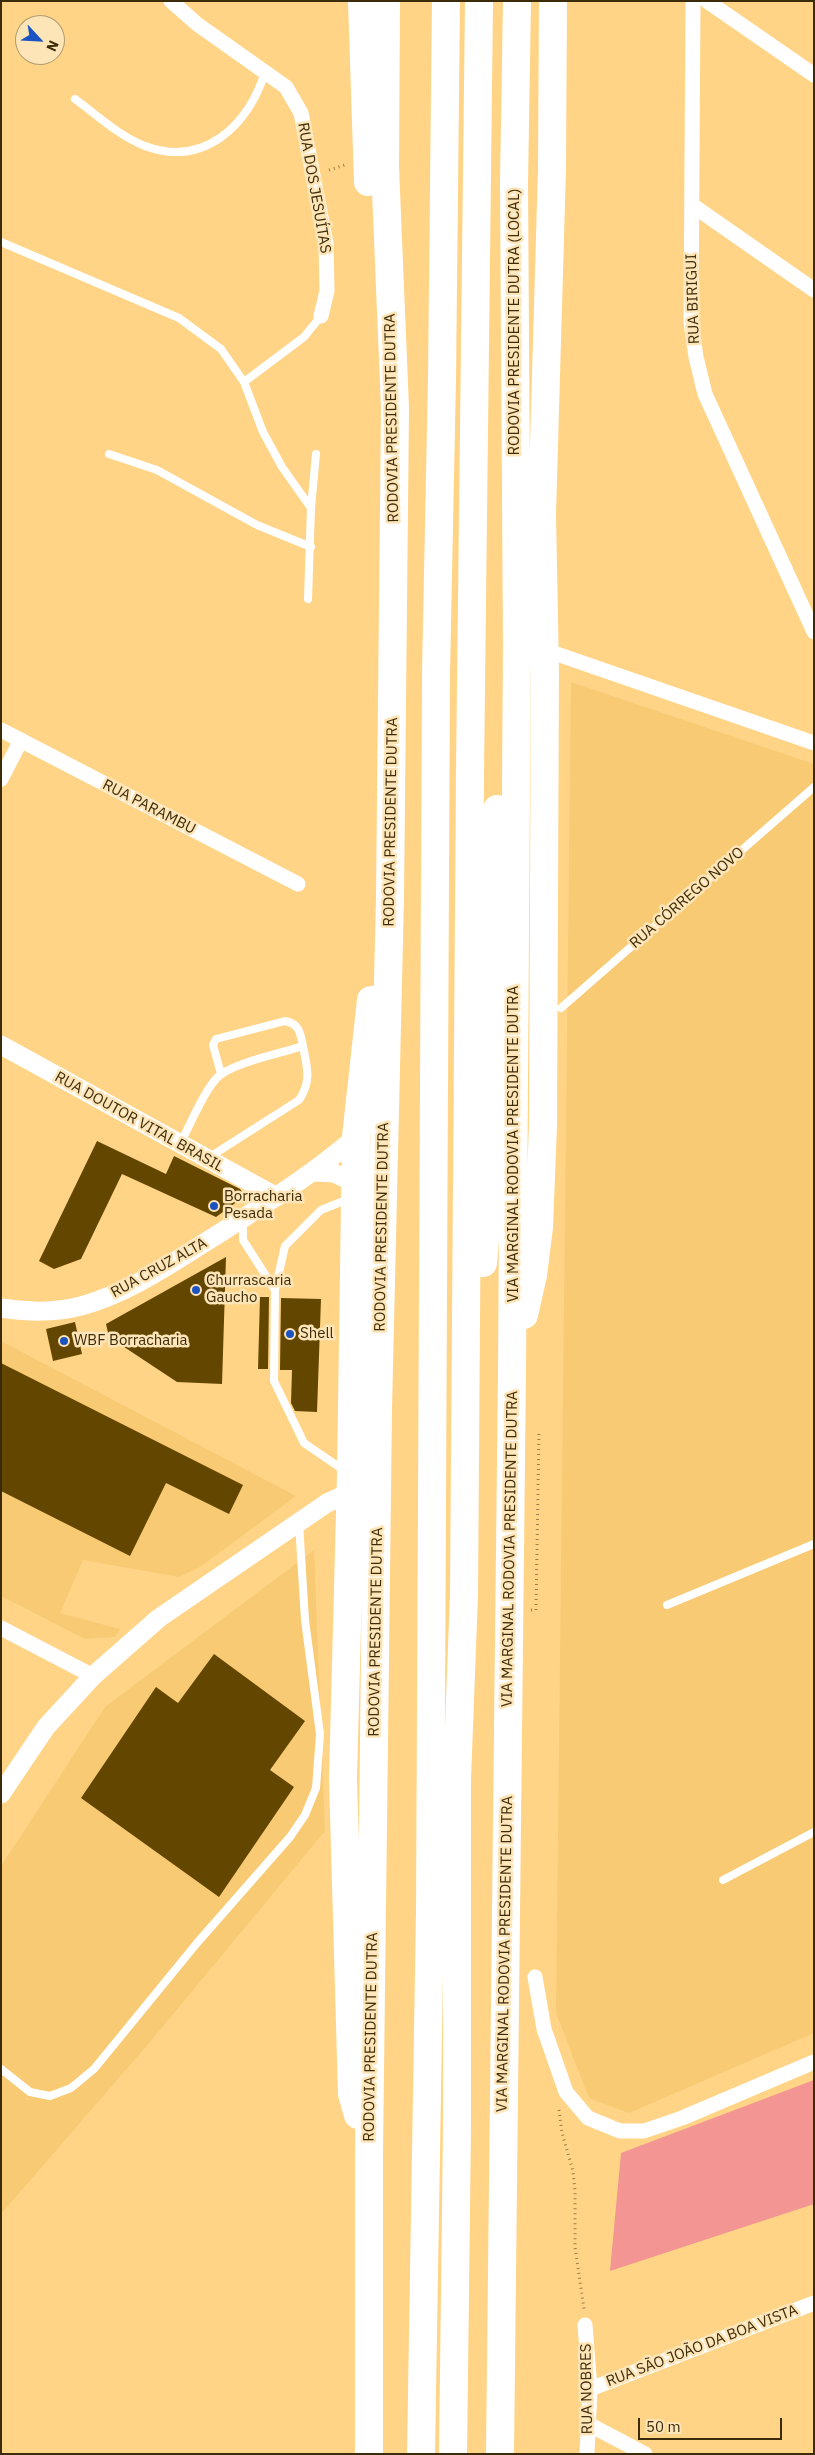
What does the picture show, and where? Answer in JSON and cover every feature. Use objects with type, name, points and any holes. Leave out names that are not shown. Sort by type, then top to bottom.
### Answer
[{"type":"highway","points":[[362,1],[367,163],[378,374],[395,408]]},
{"type":"highway","name":"RODOVIA PRESIDENTE DUTRA","points":[[369,2454],[369,2153],[378,1408],[390,896],[395,408],[385,167],[386,1]]},
{"type":"highway","points":[[421,2454],[430,1912],[436,683],[442,378],[446,1]]},
{"type":"highway","points":[[453,2454],[457,2127],[457,1779],[464,1594],[470,772],[479,1]]},
{"type":"highway","name":"RODOVIA PRESIDENTE DUTRA (LOCAL)","points":[[517,1],[514,183],[518,644]]},
{"type":"highway","points":[[512,1370],[534,1266],[539,1227],[543,1125],[545,672],[542,514],[552,168],[553,1]]},
{"type":"highway","points":[[464,1594],[474,1539],[480,1308],[488,1192],[501,710],[518,644]]},
{"type":"highway","name":"VIA MARGINAL RODOVIA PRESIDENTE DUTRA","points":[[500,2454],[518,644]]},
{"type":"highway","points":[[369,2153],[352,2094],[348,2017],[343,1778],[351,1484],[356,1137],[378,919],[390,896]]},
{"type":"street","name":"RUA DOS JESUÍTAS","points":[[170,1],[197,24],[286,87],[301,112],[326,243],[327,291],[320,316]]},
{"type":"street","name":"RUA BIRIGUI","points":[[693,1],[691,322],[696,357],[705,394],[814,632]]},
{"type":"street","points":[[707,1],[814,75]]},
{"type":"street","points":[[692,205],[814,290]]},
{"type":"street","points":[[554,653],[814,743]]},
{"type":"street","name":"RUA PARAMBU","points":[[1,730],[298,884]]},
{"type":"street","points":[[1,779],[21,740]]},
{"type":"street","name":"RUA DOUTOR VITAL BRASIL","points":[[1,1045],[277,1198]]},
{"type":"street","name":"RUA CRUZ ALTA","points":[[1,1308],[36,1313],[80,1306],[123,1291],[277,1198],[314,1172],[356,1137]]},
{"type":"street","points":[[314,1172],[334,1173],[355,1189]]},
{"type":"street","points":[[1,1794],[46,1727],[93,1676],[158,1618],[327,1504],[351,1484]]},
{"type":"street","points":[[1,1628],[93,1676]]},
{"type":"street","points":[[535,1977],[544,2029],[566,2092],[588,2118],[620,2131],[644,2131],[682,2118],[814,2062]]},
{"type":"street","name":"RUA SÃO JOÃO DA BOA VISTA","points":[[590,2389],[814,2303]]},
{"type":"street","name":"RUA NOBRES","points":[[585,2325],[590,2389],[590,2425],[587,2454]]},
{"type":"street","points":[[590,2425],[645,2454]]},
{"type":"lane","points":[[75,99],[120,132],[145,146],[173,152],[200,148],[223,137],[245,114],[258,94],[265,72]]},
{"type":"lane","points":[[1,242],[178,318],[222,350],[244,382],[263,432],[282,467],[311,508]]},
{"type":"lane","points":[[244,382],[304,337],[320,316]]},
{"type":"lane","points":[[109,454],[157,470],[257,525],[311,547]]},
{"type":"lane","points":[[308,599],[311,508],[316,454]]},
{"type":"lane","name":"RUA CÓRREGO NOVO","points":[[561,1008],[814,787]]},
{"type":"lane","points":[[207,1160],[299,1100],[306,1090],[309,1077],[304,1046],[298,1027],[294,1023],[285,1021],[216,1039],[212,1046],[221,1074]]},
{"type":"lane","points":[[179,1144],[212,1083],[221,1074],[236,1067],[304,1046]]},
{"type":"lane","points":[[351,1484],[304,1443],[274,1381],[275,1290],[285,1246],[322,1210],[355,1189]]},
{"type":"lane","points":[[243,1218],[243,1240],[275,1290]]},
{"type":"lane","points":[[1,2069],[30,2092],[50,2096],[71,2088],[94,2069],[197,1943],[290,1837],[305,1815],[316,1788],[320,1734],[305,1620],[299,1523]]},
{"type":"lane","points":[[667,1605],[814,1544]]},
{"type":"lane","points":[[724,1880],[814,1832]]},
{"type":"path","points":[[314,175],[346,164],[345,156]]},
{"type":"path","points":[[536,1610],[539,1431]]},
{"type":"path","points":[[559,2107],[562,2133],[573,2171],[575,2247],[585,2325]]},
{"type":"shaded area","points":[[571,682],[814,764],[814,2033],[629,2113],[589,2098],[556,2013]]},
{"type":"shaded area","points":[[1,1341],[296,1496],[200,1567],[179,1577],[83,1560],[60,1613],[120,1629],[115,1637],[85,1639],[1,1596]]},
{"type":"shaded area","points":[[314,1550],[325,1831],[150,2042],[1,2214],[1,1866],[105,1707]]},
{"type":"shaded area","points":[[814,2080],[814,2204],[610,2271],[621,2153]]},
{"type":"building","points":[[97,1141],[166,1174],[174,1156],[240,1189],[245,1196],[216,1217],[122,1174],[81,1259],[54,1269],[39,1261]]},
{"type":"building","name":"Churrascaria Gaucho","points":[[226,1257],[222,1384],[177,1382],[109,1337],[106,1324]]},
{"type":"building","points":[[260,1297],[269,1297],[268,1369],[258,1369]]},
{"type":"building","name":"Shell","points":[[281,1298],[321,1299],[317,1412],[295,1411],[291,1403],[292,1370],[280,1370]]},
{"type":"building","name":"WBF Borracharia","points":[[75,1322],[82,1354],[53,1361],[46,1329]]},
{"type":"building","points":[[1,1363],[243,1485],[229,1514],[166,1483],[130,1556],[1,1491]]},
{"type":"building","points":[[214,1654],[305,1721],[270,1770],[294,1787],[219,1897],[81,1798],[156,1687],[178,1703]]},
{"type":"place","name":"Borracharia Pesada","points":[[214,1206]]},
{"type":"place","name":"Churrascaria Gaucho","points":[[196,1290]]},
{"type":"place","name":"Shell","points":[[290,1334]]},
{"type":"place","name":"WBF Borracharia","points":[[64,1341]]}]
